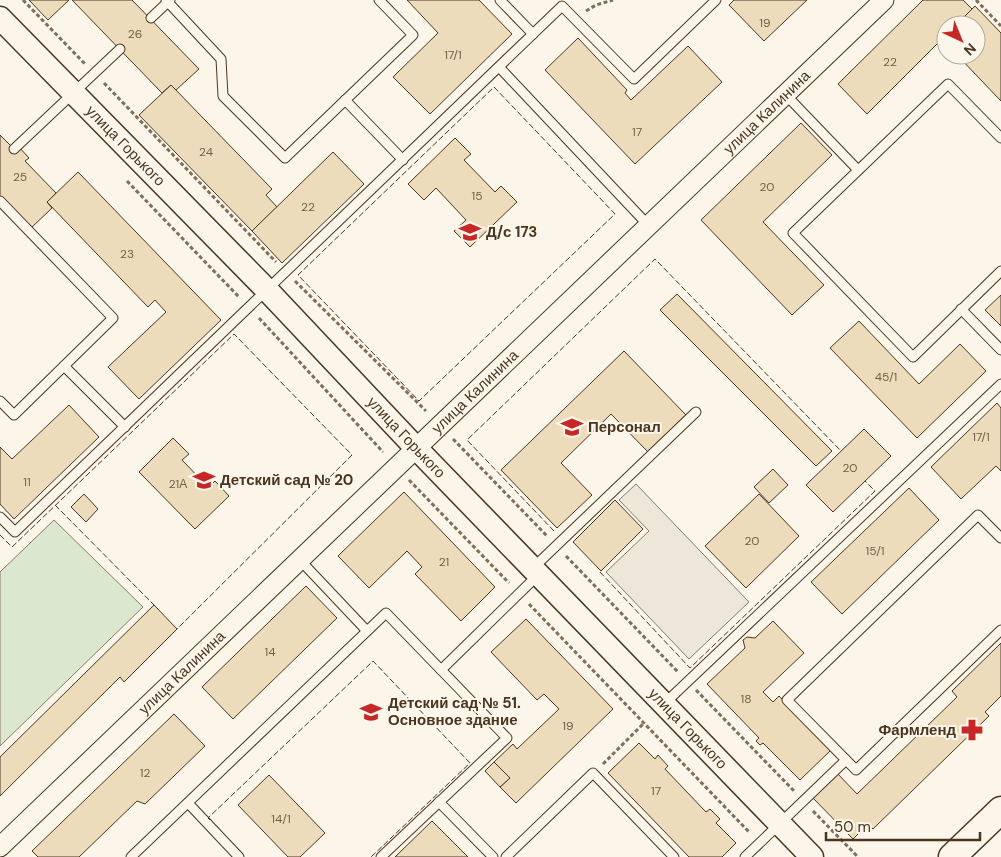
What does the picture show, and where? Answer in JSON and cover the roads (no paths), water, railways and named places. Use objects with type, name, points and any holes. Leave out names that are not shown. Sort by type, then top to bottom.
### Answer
[{"type":"main road","points":[[952,857],[1001,810]]},
{"type":"street","name":"улица Калинина","points":[[0,847],[884,0]]},
{"type":"street","name":"улица Горького","points":[[0,18],[267,290],[535,572],[812,857]]},
{"type":"lane","points":[[151,18],[168,1],[221,59],[223,96],[285,158],[413,35],[379,0]]},
{"type":"lane","points":[[500,0],[533,34]]},
{"type":"lane","points":[[0,517],[15,532],[533,34],[559,3],[634,79],[716,0]]},
{"type":"lane","points":[[14,149],[120,49]]},
{"type":"lane","points":[[499,67],[648,225]]},
{"type":"lane","points":[[1001,138],[948,84],[793,233],[913,357],[1001,271]]},
{"type":"lane","points":[[785,94],[858,170]]},
{"type":"lane","points":[[346,100],[403,160]]},
{"type":"lane","points":[[0,201],[114,318],[14,415],[0,401]]},
{"type":"lane","points":[[961,309],[1001,350]]},
{"type":"lane","points":[[64,366],[125,427]]},
{"type":"lane","points":[[664,704],[1001,384]]},
{"type":"lane","points":[[441,670],[519,594],[556,546],[696,412]]},
{"type":"lane","points":[[1001,538],[978,515],[787,700],[856,770],[974,663],[1001,630]]},
{"type":"lane","points":[[299,559],[367,631]]},
{"type":"lane","points":[[131,857],[386,612],[507,738],[381,857]]},
{"type":"lane","points":[[745,857],[846,760]]},
{"type":"lane","points":[[506,857],[594,773],[674,857]]},
{"type":"lane","points":[[439,802],[493,857]]},
{"type":"lane","points":[[188,803],[239,857]]},
{"type":"place","name":"Д/с 173","points":[[470,232]]},
{"type":"place","name":"Персонал","points":[[572,427]]},
{"type":"place","name":"Детский сад № 20","points":[[204,480]]},
{"type":"place","name":"Детский сад № 51. Основное здание","points":[[371,712]]},
{"type":"place","name":"Фармленд","points":[[972,730]]}]
